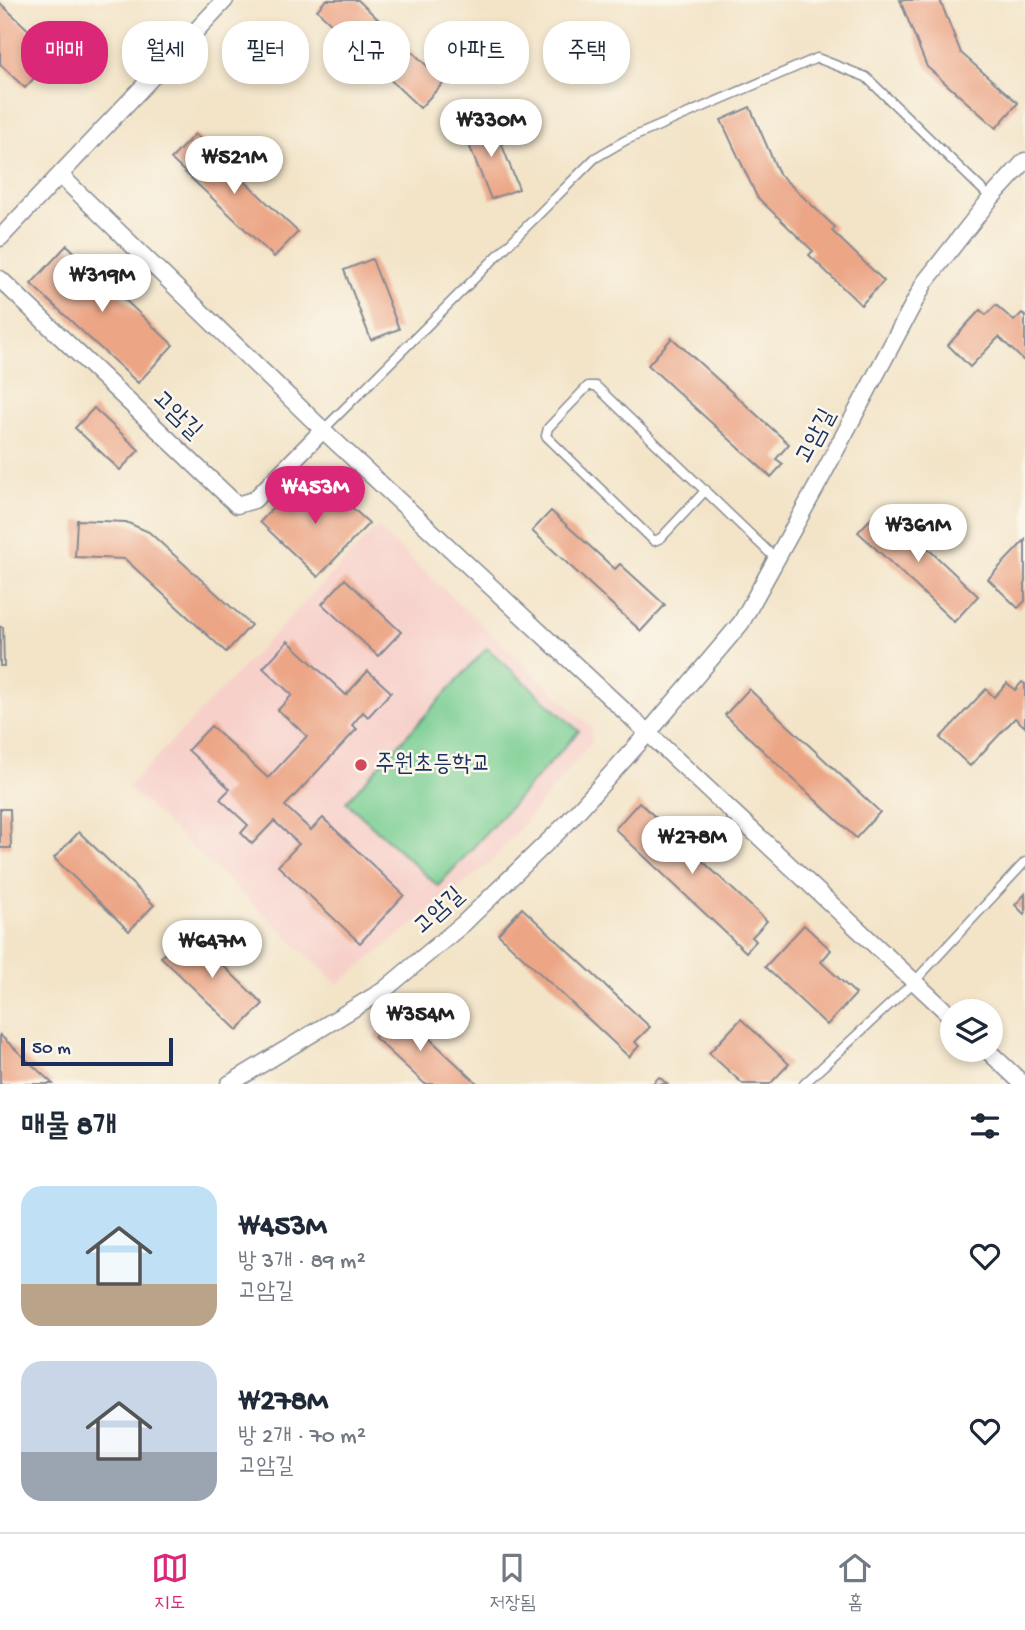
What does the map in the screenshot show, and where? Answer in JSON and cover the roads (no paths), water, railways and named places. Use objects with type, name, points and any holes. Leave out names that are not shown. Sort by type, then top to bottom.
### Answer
[{"type":"street","points":[[0,238],[225,0]]},
{"type":"street","name":"고암길","points":[[229,1084],[384,990],[424,957],[566,824],[648,733],[741,623],[925,282],[991,198],[1025,161]]},
{"type":"street","points":[[60,175],[323,430],[940,1006]]},
{"type":"street","name":"고암길","points":[[0,279],[237,505],[254,500],[323,430]]},
{"type":"street","points":[[1000,1062],[1023,1084]]},
{"type":"lane","points":[[323,430],[595,158],[626,140],[817,58],[866,77],[991,198]]},
{"type":"lane","points":[[706,490],[661,538],[654,541],[546,436],[548,428],[588,386],[596,386],[706,490],[776,559]]},
{"type":"lane","points":[[804,1084],[914,982],[1025,862]]},
{"type":"place","name":"주원초등학교","points":[[361,765]]}]
